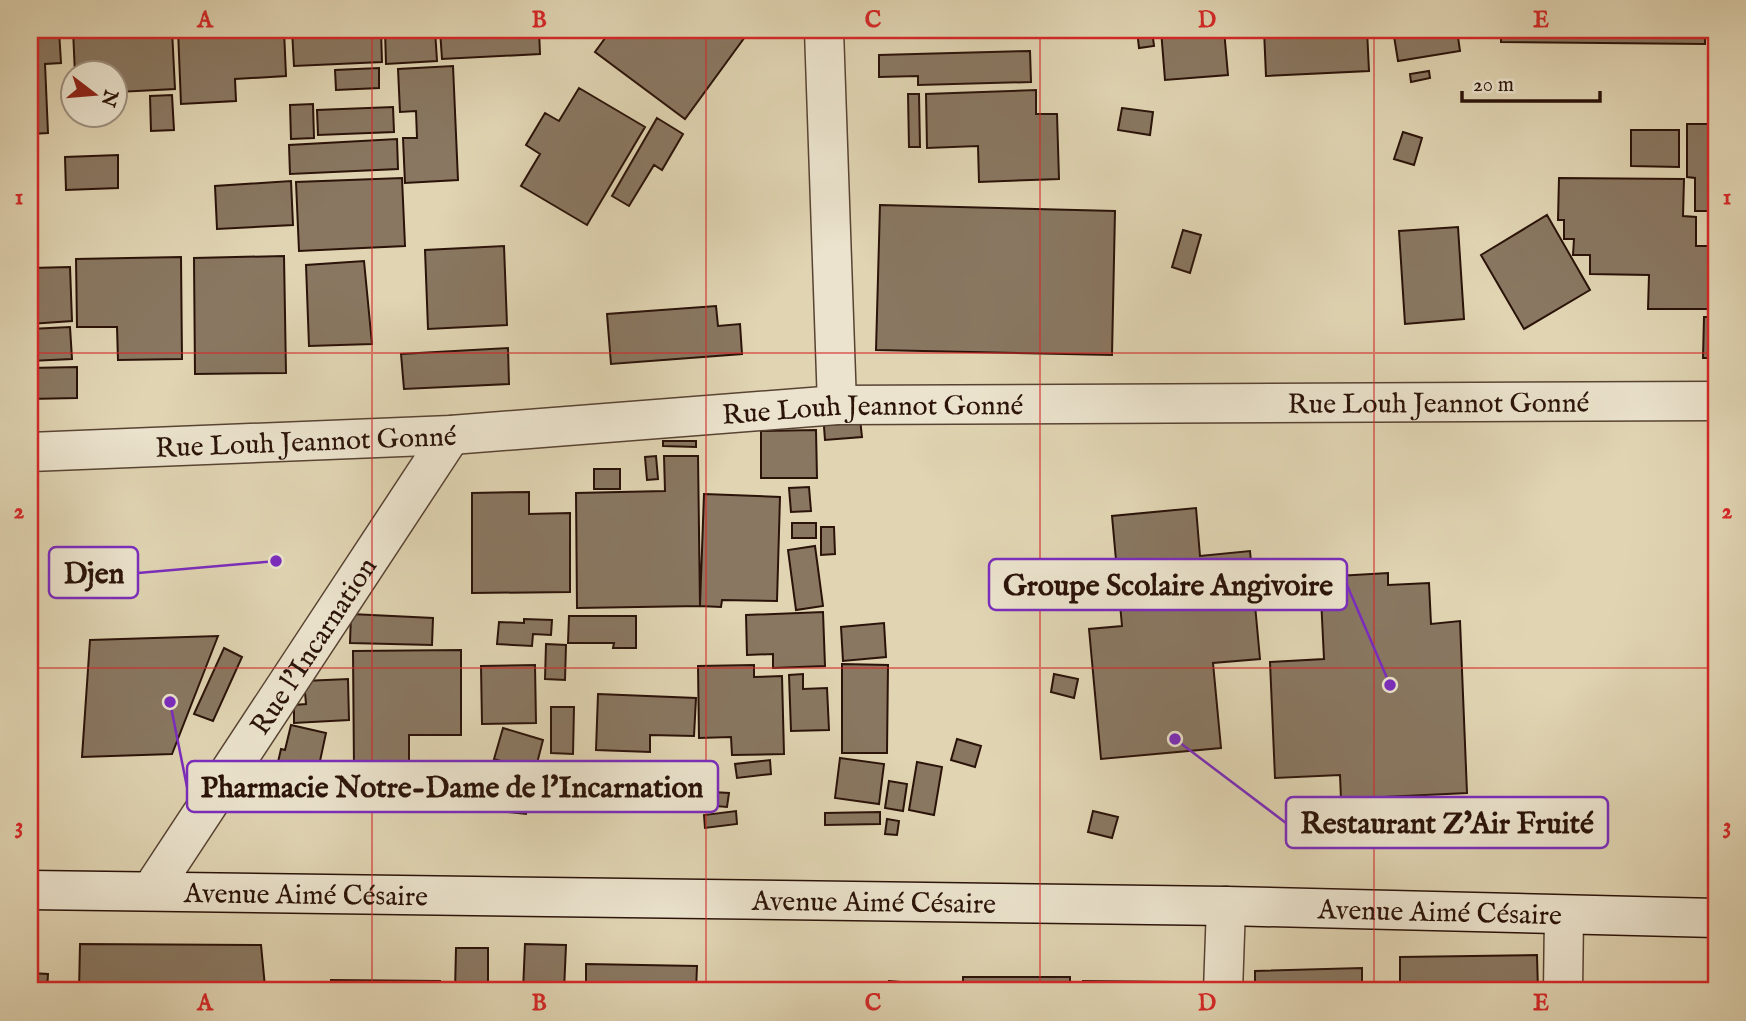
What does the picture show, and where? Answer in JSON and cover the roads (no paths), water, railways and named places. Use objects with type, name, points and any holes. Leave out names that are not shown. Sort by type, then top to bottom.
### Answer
[{"type":"street","points":[[824,30],[837,405]]},
{"type":"street","name":"Rue Louh Jeannot Gonné","points":[[30,453],[451,435],[837,405],[1716,401]]},
{"type":"street","name":"Rue l'Incarnation","points":[[151,891],[451,435]]},
{"type":"street","name":"Avenue Aimé Césaire","points":[[30,890],[1226,906],[1716,918]]},
{"type":"street","points":[[1223,991],[1226,906]]},
{"type":"street","points":[[1563,991],[1564,915]]},
{"type":"place","name":"Djen","points":[[276,561]]},
{"type":"place","name":"Groupe Scolaire Angivoire","points":[[1390,685]]},
{"type":"place","name":"Pharmacie Notre-Dame de l'Incarnation","points":[[170,702]]},
{"type":"place","name":"Restaurant Z'Air Fruité","points":[[1175,739]]}]
